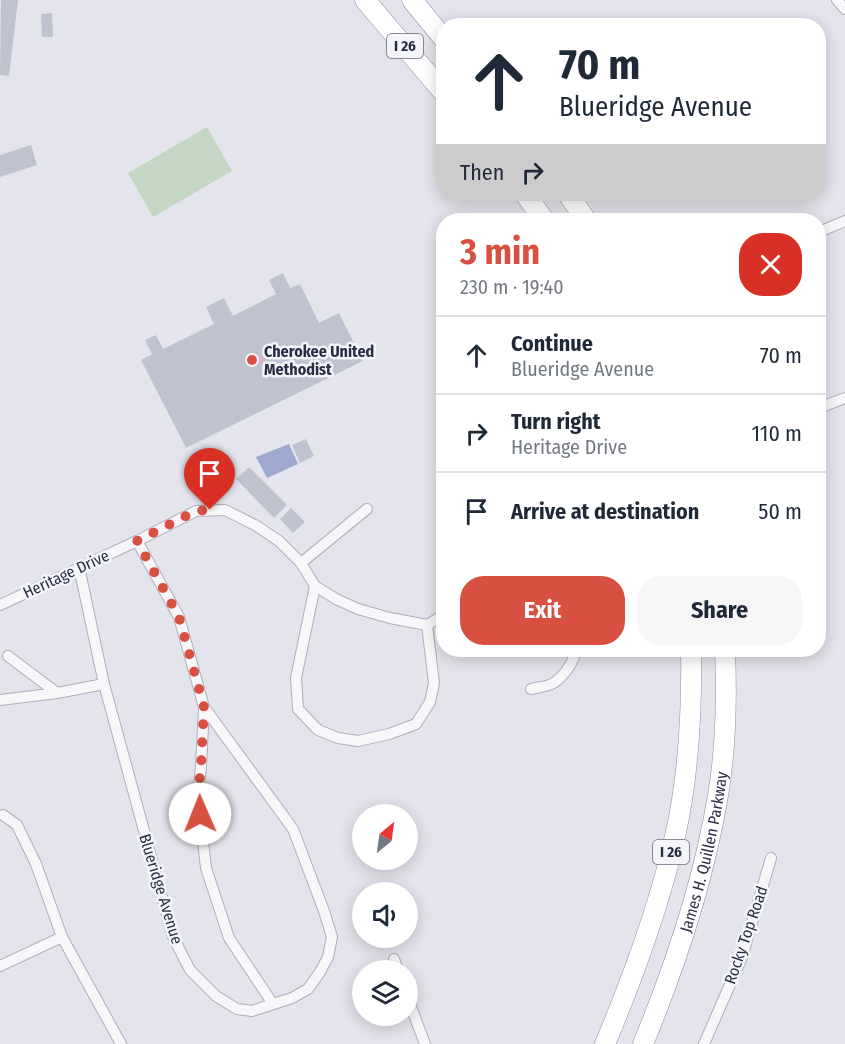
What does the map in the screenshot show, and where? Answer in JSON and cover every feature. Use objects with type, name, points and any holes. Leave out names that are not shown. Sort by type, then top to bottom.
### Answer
[{"type":"highway","name":"I 26","points":[[365,0],[436,84]]},
{"type":"highway","name":"I 26","points":[[412,0],[436,29]]},
{"type":"highway","name":"James H. Quillen Parkway","points":[[604,1044],[659,898],[676,831],[690,721],[691,657]]},
{"type":"highway","name":"James H. Quillen Parkway","points":[[643,1044],[694,902],[710,837],[718,794],[725,725],[725,657]]},
{"type":"street","points":[[837,0],[845,9]]},
{"type":"street","points":[[826,229],[845,221]]},
{"type":"street","points":[[826,405],[845,398]]},
{"type":"street","points":[[301,563],[367,509]]},
{"type":"street","name":"Heritage Drive","points":[[0,605],[196,511],[225,510],[255,525],[279,541],[301,563],[315,586],[336,599],[358,609],[427,625]]},
{"type":"street","name":"Blueridge Avenue","points":[[79,567],[104,684],[172,937],[189,970],[216,996],[237,1009],[252,1011],[292,998],[308,989],[328,957],[332,937],[324,911],[292,829],[204,707],[179,617],[137,541]]},
{"type":"street","points":[[315,586],[296,678],[298,709],[318,730],[338,738],[358,741],[389,734],[416,724],[430,702],[434,683],[427,625],[436,620]]},
{"type":"street","points":[[8,656],[57,693]]},
{"type":"street","points":[[531,689],[554,684],[566,671],[574,657]]},
{"type":"street","points":[[0,700],[104,684]]},
{"type":"street","points":[[204,707],[198,796],[206,868],[229,938],[273,1004]]},
{"type":"street","points":[[3,814],[17,825],[31,854],[62,938],[121,1044]]},
{"type":"street","name":"Rocky Top Road","points":[[704,1044],[742,957],[771,858]]},
{"type":"street","points":[[0,966],[62,938]]},
{"type":"street","points":[[418,1025],[425,1044]]},
{"type":"green space","points":[[207,127],[232,171],[153,217],[128,173]]},
{"type":"water","points":[[289,444],[298,464],[267,478],[256,457]]},
{"type":"building","points":[[1,0],[18,0],[9,76],[0,75]]},
{"type":"building","points":[[52,13],[53,37],[42,37],[41,14]]},
{"type":"building","points":[[31,145],[37,165],[0,177],[0,155]]},
{"type":"building","name":"Cherokee United Methodist","points":[[283,273],[290,288],[300,284],[319,323],[339,313],[363,361],[186,448],[141,360],[152,354],[145,340],[156,335],[163,349],[214,324],[206,307],[224,298],[233,316],[276,294],[269,280]]},
{"type":"building","points":[[306,439],[314,456],[300,463],[292,445]]},
{"type":"building","points":[[249,467],[287,505],[274,518],[236,479]]},
{"type":"building","points":[[291,508],[305,522],[293,533],[280,519]]},
{"type":"place","name":"Cherokee United Methodist","points":[[252,360]]},
{"type":"route","points":[[200,814],[198,796],[204,707],[179,617],[137,541],[196,511],[210,510]]}]
